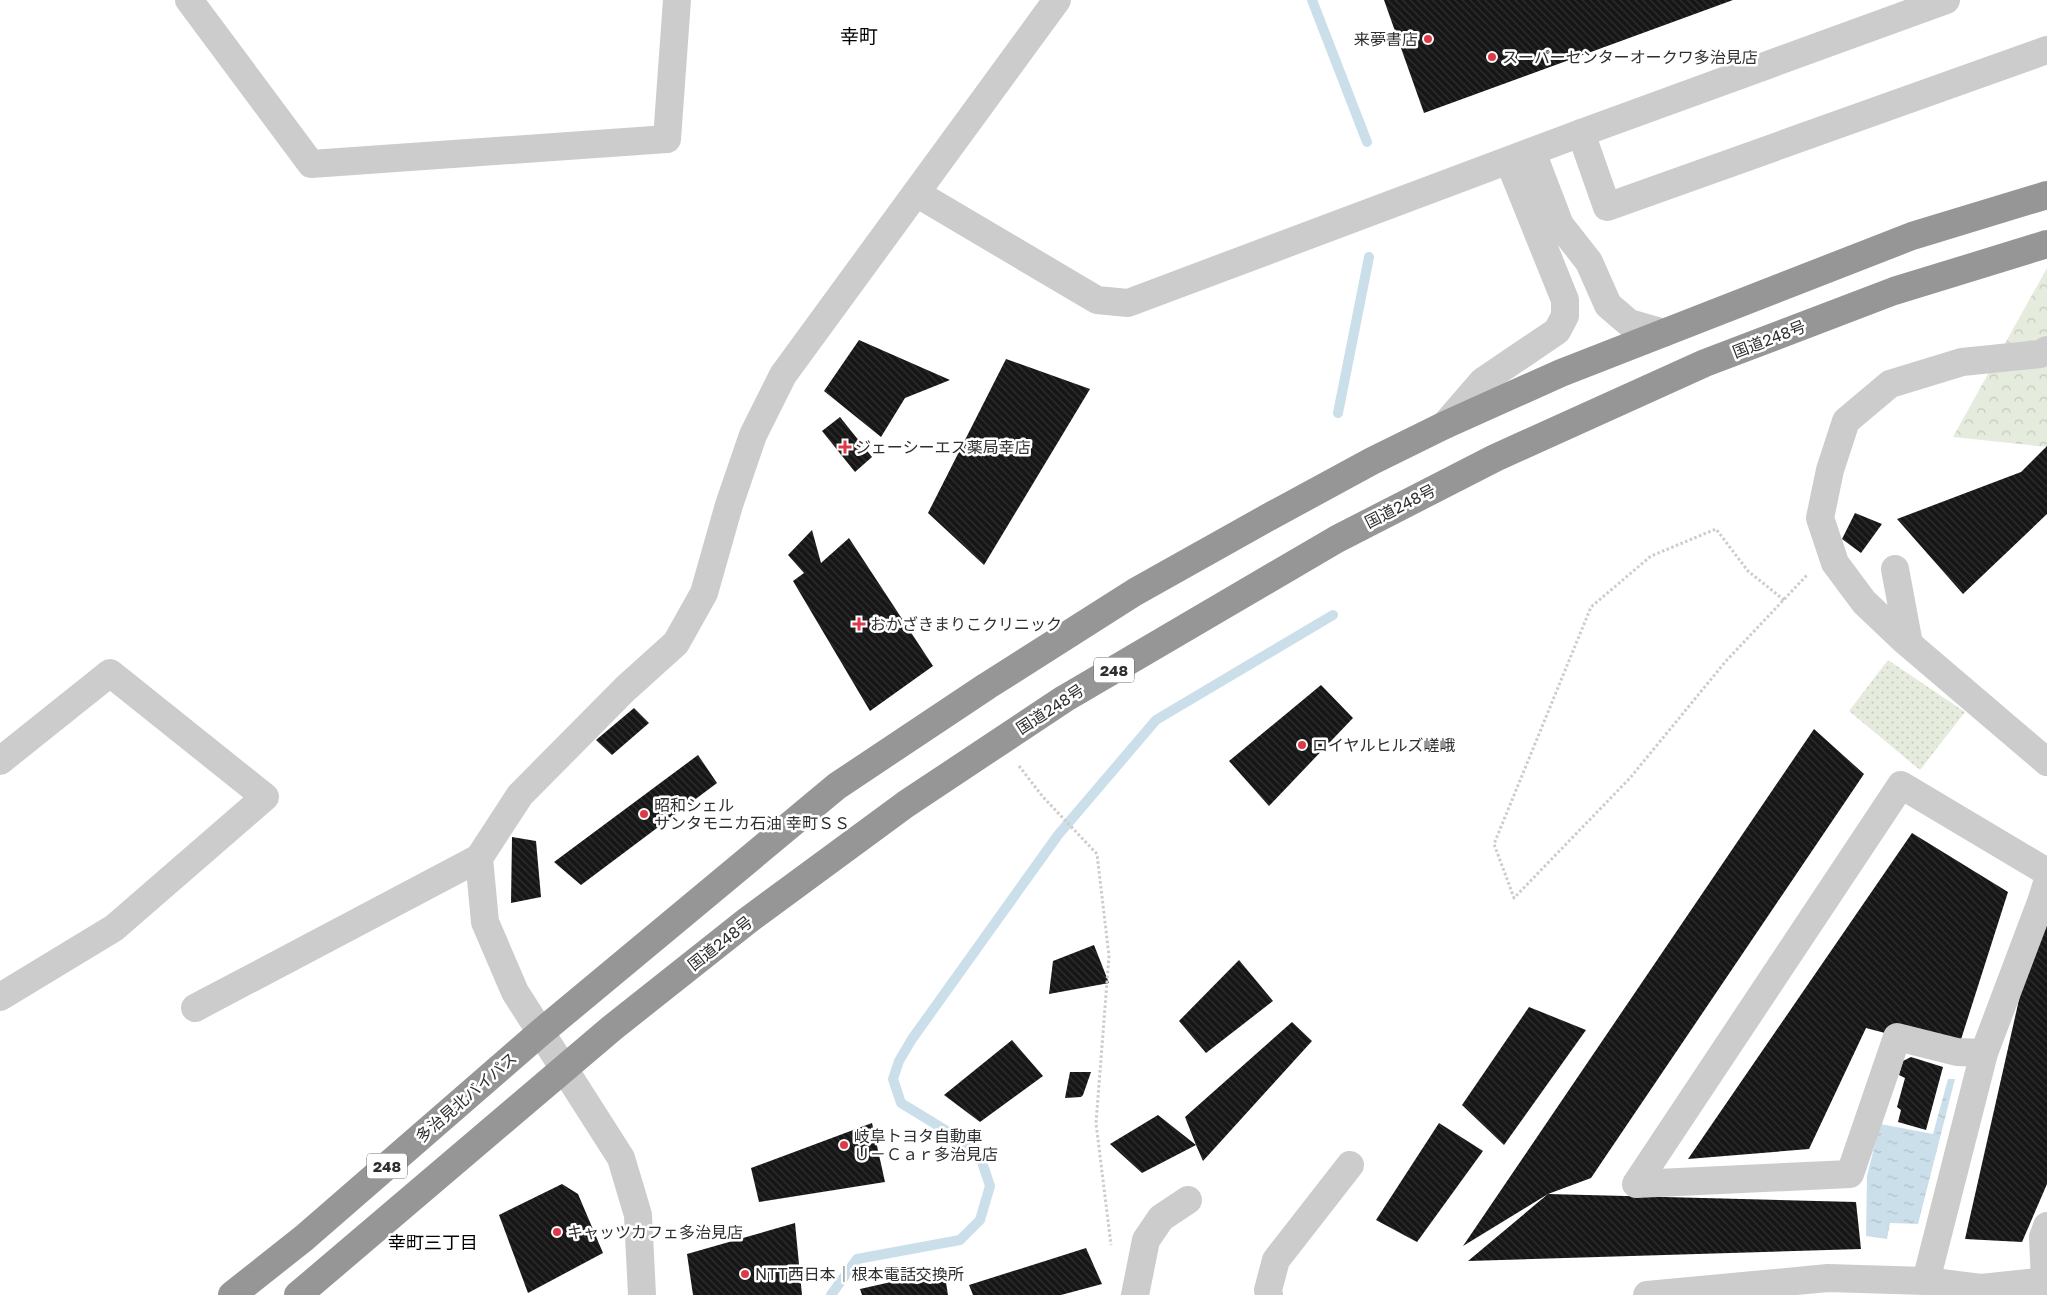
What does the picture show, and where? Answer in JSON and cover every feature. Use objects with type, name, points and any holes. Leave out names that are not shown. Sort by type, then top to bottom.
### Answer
[{"type":"highway","name":"248","points":[[540,1033],[845,781],[987,686],[1135,592],[1267,518],[1445,425],[1561,373],[1912,236],[2047,195]]},
{"type":"highway","name":"国道248号","points":[[298,1295],[619,1022],[747,921],[906,804],[1064,699],[1337,539],[1494,458],[1705,362],[1894,291],[2047,244]]},
{"type":"highway","name":"多治見北バイパス","points":[[232,1295],[304,1238],[540,1033]]},
{"type":"street","points":[[189,0],[311,164],[668,139],[677,0]]},
{"type":"street","points":[[195,1008],[479,858],[520,795],[625,689],[676,643],[704,593],[729,505],[754,434],[783,374],[1057,0]]},
{"type":"street","points":[[916,193],[1097,300],[1128,303],[1581,132],[1946,0]]},
{"type":"street","points":[[1581,132],[1607,207],[2047,50]]},
{"type":"street","points":[[1520,156],[1560,225],[1589,262],[1608,304],[1629,323],[1664,333]]},
{"type":"street","points":[[1445,425],[1483,381],[1557,331],[1565,316],[1565,300],[1520,156]]},
{"type":"street","points":[[2047,350],[2040,354],[1962,362],[1890,384],[1846,421],[1830,470],[1820,518],[1835,563],[1864,602],[1909,644],[2047,762]]},
{"type":"street","points":[[1896,569],[1909,644]]},
{"type":"street","points":[[0,761],[110,673],[265,797],[114,928],[0,997]]},
{"type":"street","points":[[1984,1053],[1957,1052],[1897,1037],[1850,1174],[1636,1184],[1901,785],[2047,872]]},
{"type":"street","points":[[479,858],[485,922],[515,992],[621,1158],[638,1215],[642,1295]]},
{"type":"street","points":[[1926,1281],[1984,1053],[2047,883]]},
{"type":"street","points":[[1269,1295],[1268,1290],[1276,1260],[1350,1165]]},
{"type":"street","points":[[1135,1295],[1146,1240],[1161,1218],[1188,1200]]},
{"type":"street","points":[[1647,1295],[1828,1278],[1871,1287],[1926,1281],[1981,1288],[2046,1281],[2043,1237],[2047,1226]]},
{"type":"path","points":[[1784,600],[1748,571],[1716,529],[1651,556],[1592,607],[1494,844],[1514,898],[1630,778],[1726,661],[1784,600],[1831,550]]},
{"type":"path","points":[[999,742],[1043,797],[1097,854],[1109,956],[1096,1123],[1111,1246]]},
{"type":"green space","points":[[2047,268],[2047,447],[1953,437]]},
{"type":"green space","points":[[1888,660],[1965,712],[1920,770],[1849,711]]},
{"type":"water","points":[[1948,1079],[1955,1079],[1918,1224],[1890,1223],[1887,1239],[1866,1236],[1867,1176],[1880,1124],[1933,1134]]},
{"type":"building","name":"スーパーセンターオークワ多治見店","points":[[1384,0],[1733,0],[1424,113]]},
{"type":"building","points":[[859,340],[950,380],[905,398],[881,437],[824,391]]},
{"type":"building","points":[[1006,359],[1090,389],[984,565],[928,513]]},
{"type":"building","points":[[840,417],[872,457],[855,472],[822,431]]},
{"type":"building","points":[[2047,446],[2047,514],[1963,594],[1897,519],[2021,472]]},
{"type":"building","points":[[1855,513],[1882,524],[1861,553],[1842,539]]},
{"type":"building","points":[[812,530],[821,563],[849,538],[933,666],[870,711],[793,581],[804,573],[788,555]]},
{"type":"building","points":[[1321,685],[1353,718],[1269,806],[1229,761]]},
{"type":"building","points":[[634,708],[649,723],[612,755],[596,740]]},
{"type":"building","points":[[1814,729],[1864,774],[1591,1178],[1548,1194],[1463,1246]]},
{"type":"building","points":[[698,755],[717,783],[581,885],[554,862]]},
{"type":"building","points":[[1912,833],[2008,892],[1957,1052],[1866,1028],[1809,1149],[1688,1159]]},
{"type":"building","points":[[512,837],[536,841],[541,897],[511,903]]},
{"type":"building","points":[[2041,902],[2047,902],[2047,1184],[2022,1242],[1965,1239]]},
{"type":"building","points":[[1094,945],[1109,983],[1049,994],[1053,961]]},
{"type":"building","points":[[1239,960],[1273,1001],[1206,1053],[1179,1021]]},
{"type":"building","points":[[1529,1007],[1586,1030],[1504,1145],[1462,1105]]},
{"type":"building","points":[[1292,1022],[1312,1041],[1203,1161],[1185,1117]]},
{"type":"building","points":[[1012,1040],[1043,1076],[980,1122],[944,1095]]},
{"type":"building","points":[[1911,1057],[1943,1067],[1926,1130],[1898,1122],[1901,1110],[1897,1107],[1905,1078],[1899,1075],[1903,1061]]},
{"type":"building","points":[[1070,1072],[1091,1072],[1081,1097],[1065,1098]]},
{"type":"building","points":[[1158,1115],[1196,1145],[1142,1173],[1110,1144]]},
{"type":"building","name":"岐阜トヨタ自動車 Ｕ－Ｃａｒ多治見店","points":[[872,1123],[885,1182],[759,1202],[751,1168]]},
{"type":"building","points":[[1439,1123],[1483,1151],[1417,1242],[1376,1220]]},
{"type":"building","points":[[562,1184],[578,1194],[603,1253],[528,1293],[499,1215]]},
{"type":"building","points":[[1548,1194],[1856,1202],[1861,1249],[1468,1261]]},
{"type":"building","name":"NTT西日本｜根本電話交換所","points":[[795,1223],[802,1295],[693,1295],[687,1254]]},
{"type":"building","points":[[1086,1248],[1102,1284],[1061,1295],[973,1295],[969,1285]]},
{"type":"building","points":[[944,1270],[948,1295],[862,1295],[860,1289]]},
{"type":"waterway","points":[[1312,0],[1367,142]]},
{"type":"waterway","points":[[1338,413],[1369,257]]},
{"type":"waterway","points":[[831,1295],[857,1259],[960,1240],[980,1220],[990,1186],[978,1150],[901,1103],[893,1079],[899,1061],[912,1039],[1058,835],[1156,720],[1333,615]]},
{"type":"place","name":"来夢書店","points":[[1428,39]]},
{"type":"place","name":"スーパーセンターオークワ多治見店","points":[[1492,57]]},
{"type":"place","name":"ジェーシーエス薬局幸店","points":[[845,447]]},
{"type":"place","name":"おかざきまりこクリニック","points":[[859,624]]},
{"type":"place","name":"ロイヤルヒルズ嵯峨","points":[[1302,745]]},
{"type":"place","name":"昭和シェル サンタモニカ石油 幸町ＳＳ","points":[[644,814]]},
{"type":"place","name":"岐阜トヨタ自動車 Ｕ－Ｃａｒ多治見店","points":[[844,1145]]},
{"type":"place","name":"キャッツカフェ多治見店","points":[[557,1232]]},
{"type":"place","name":"NTT西日本｜根本電話交換所","points":[[745,1274]]},
{"type":"district","name":"幸町","points":[[859,35]]},
{"type":"district","name":"幸町三丁目","points":[[433,1242]]}]
